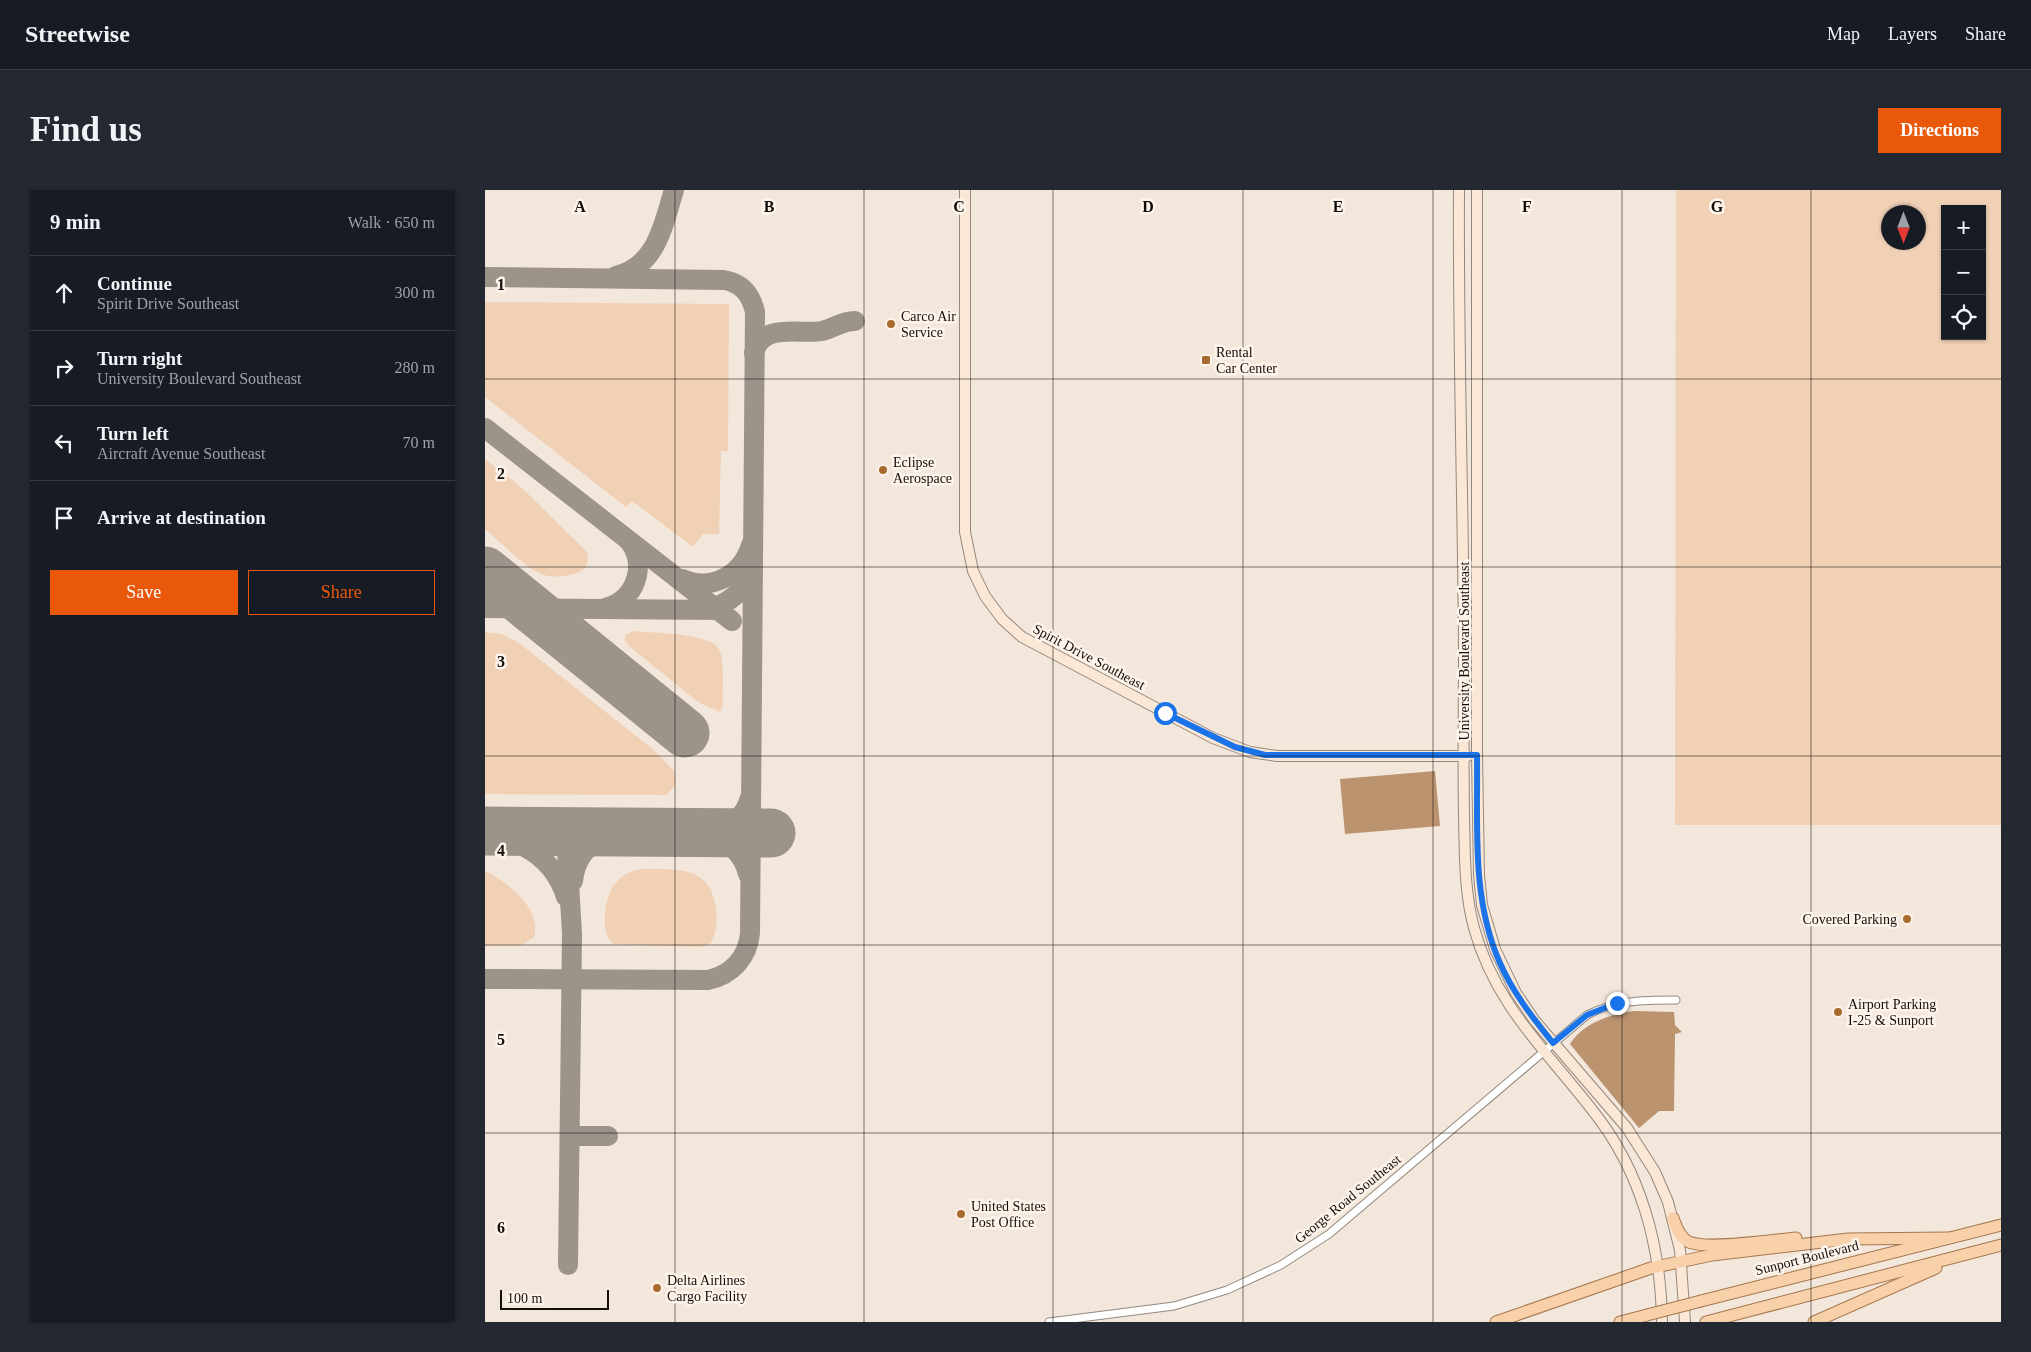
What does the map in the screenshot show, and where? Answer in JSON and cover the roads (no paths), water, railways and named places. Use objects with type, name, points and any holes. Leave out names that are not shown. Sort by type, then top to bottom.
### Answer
[{"type":"main road","name":"Spirit Drive Southeast","points":[[965,190],[965,532],[973,571],[985,596],[1002,619],[1037,647],[1213,738],[1250,752],[1277,756],[1477,755]]},
{"type":"main road","name":"University Boulevard Southeast","points":[[1459,190],[1465,876],[1472,923],[1495,985],[1514,1015],[1593,1111],[1621,1154],[1646,1213],[1658,1267],[1662,1322]]},
{"type":"main road","name":"University Boulevard Southeast","points":[[1477,190],[1477,755],[1479,875],[1486,920],[1507,978],[1525,1007],[1637,1142],[1655,1172],[1673,1218],[1682,1262],[1685,1322]]},
{"type":"main road","points":[[1673,1218],[1684,1238],[1689,1242],[1700,1244],[1824,1236],[1848,1239]]},
{"type":"main road","name":"Sunport Boulevard","points":[[1620,1322],[2001,1225]]},
{"type":"main road","points":[[1495,1322],[1658,1267],[1712,1255],[1848,1239],[1948,1238]]},
{"type":"main road","points":[[1706,1322],[2001,1246]]},
{"type":"main road","points":[[1814,1322],[1887,1288],[1982,1250]]},
{"type":"street","name":"George Road Southeast","points":[[1049,1322],[1174,1306],[1227,1290],[1275,1268],[1329,1234],[1587,1015],[1607,1006],[1638,1000],[1676,1000]]},
{"type":"place","name":"Carco Air Service","points":[[891,324]]},
{"type":"place","name":"Rental Car Center","points":[[1206,360]]},
{"type":"place","name":"Eclipse Aerospace","points":[[883,470]]},
{"type":"place","name":"Covered Parking","points":[[1907,919]]},
{"type":"place","name":"Airport Parking I-25 & Sunport","points":[[1838,1012]]},
{"type":"place","name":"United States Post Office","points":[[961,1214]]},
{"type":"place","name":"Delta Airlines Cargo Facility","points":[[657,1288]]}]
